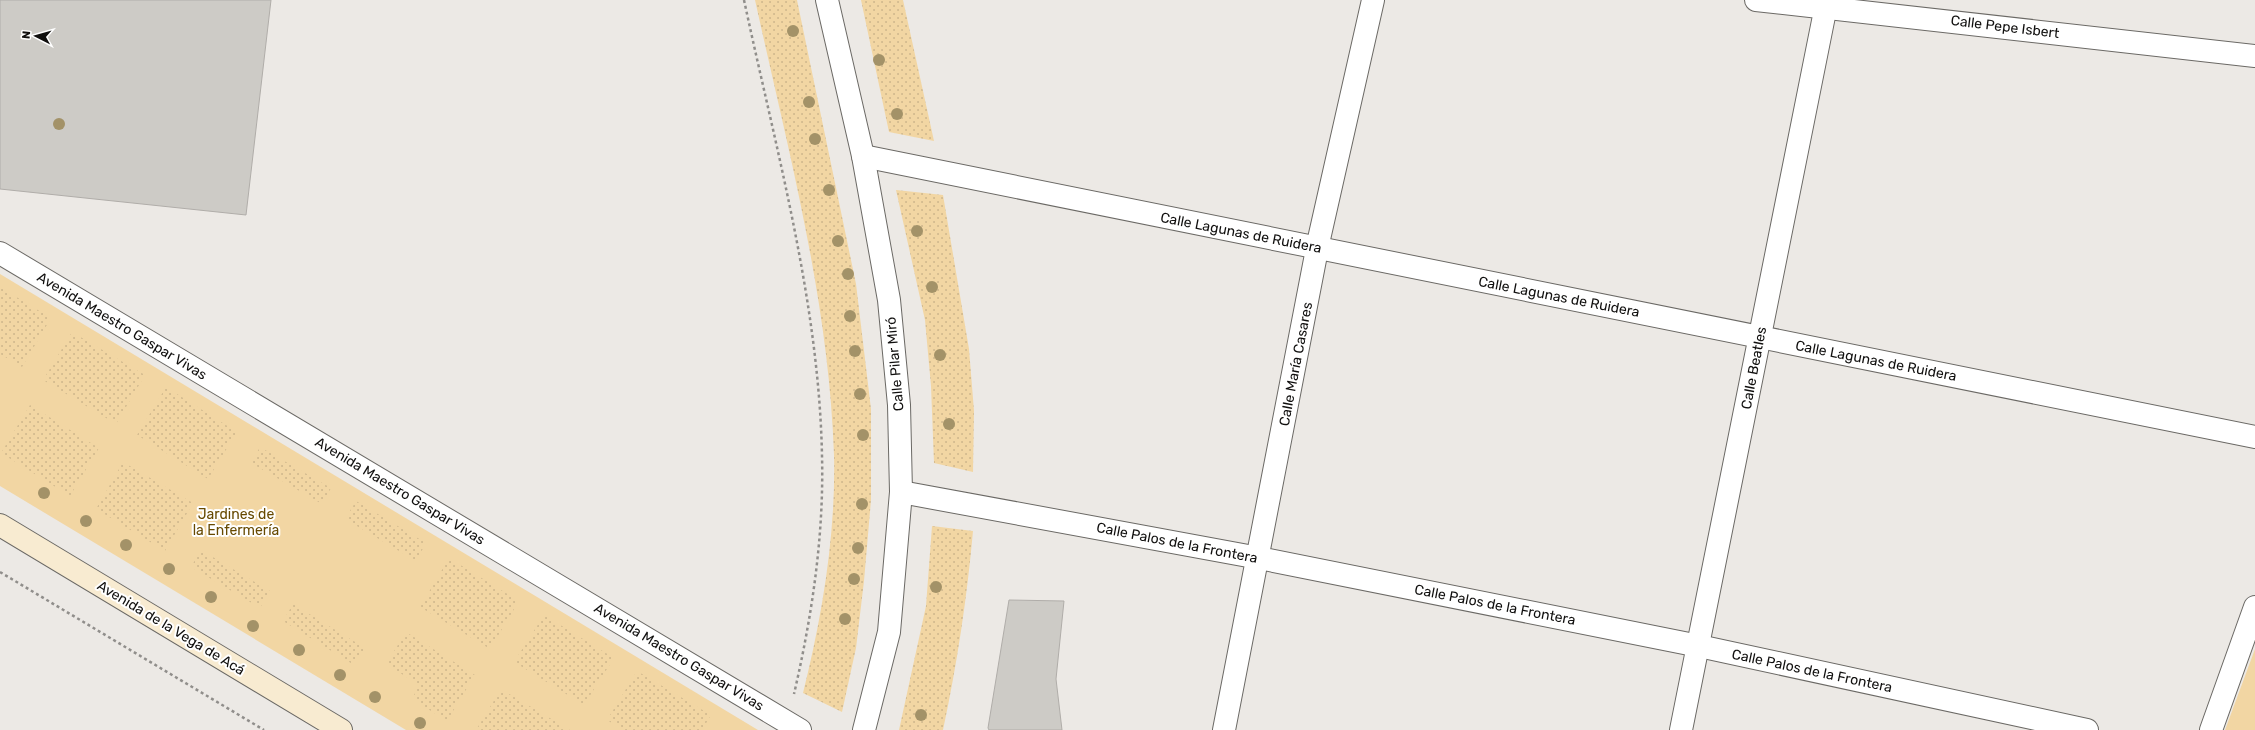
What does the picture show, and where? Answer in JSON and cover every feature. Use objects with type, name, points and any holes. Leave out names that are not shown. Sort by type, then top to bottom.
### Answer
[{"type":"main road","name":"Avenida de la Vega de Acá","points":[[0,525],[341,730]]},
{"type":"street","name":"Calle Pilar Miró","points":[[827,0],[863,156],[889,300],[899,405],[901,492],[889,632],[864,730]]},
{"type":"street","name":"Calle María Casares","points":[[1224,730],[1259,558],[1318,248],[1373,0]]},
{"type":"street","name":"Calle Pepe Isbert","points":[[1756,0],[1826,6],[2255,56]]},
{"type":"street","name":"Calle Beatles","points":[[1681,730],[1826,6]]},
{"type":"street","name":"Calle Lagunas de Ruidera","points":[[863,156],[2255,438]]},
{"type":"street","name":"Avenida Maestro Gaspar Vivas","points":[[0,253],[794,726]]},
{"type":"street","name":"Calle Palos de la Frontera","points":[[901,492],[1259,558],[1699,646],[2087,730]]},
{"type":"street","points":[[2211,730],[2255,607]]},
{"type":"path","points":[[744,0],[799,252],[815,357],[822,456],[818,551],[794,726]]},
{"type":"path","points":[[0,572],[264,730]]},
{"type":"green space","points":[[755,0],[797,0],[856,284],[871,409],[871,500],[864,581],[856,648],[842,712],[803,693],[822,605],[833,515],[834,455],[831,397],[816,283],[793,169]]},
{"type":"green space","points":[[861,0],[903,0],[934,141],[889,132]]},
{"type":"green space","points":[[896,190],[943,195],[969,349],[974,411],[973,472],[934,463],[931,386],[925,320]]},
{"type":"green space","name":"Jardines de la Enfermería","points":[[0,274],[758,730],[406,730],[0,486]]},
{"type":"green space","points":[[0,287],[51,318],[22,367],[0,354]]},
{"type":"green space","points":[[72,332],[145,375],[116,424],[43,380]]},
{"type":"green space","points":[[166,387],[237,432],[208,479],[137,435]]},
{"type":"green space","points":[[30,405],[99,448],[70,496],[1,453]]},
{"type":"green space","points":[[260,447],[331,488],[322,504],[251,463]]},
{"type":"green space","points":[[123,462],[193,503],[165,551],[96,509]]},
{"type":"green space","points":[[356,501],[426,543],[416,561],[345,519]]},
{"type":"green space","points":[[932,526],[973,531],[965,606],[957,656],[943,730],[899,730],[926,606]]},
{"type":"green space","points":[[201,550],[270,591],[260,608],[191,567]]},
{"type":"green space","points":[[449,558],[519,601],[490,649],[420,607]]},
{"type":"green space","points":[[293,604],[365,648],[354,665],[283,621]]},
{"type":"green space","points":[[544,615],[614,658],[584,705],[514,662]]},
{"type":"green space","points":[[406,632],[475,675],[447,721],[412,699],[419,685],[386,664]]},
{"type":"green space","points":[[2255,649],[2255,730],[2225,730]]},
{"type":"green space","points":[[637,671],[711,715],[702,730],[623,730],[607,720]]},
{"type":"green space","points":[[501,689],[570,730],[476,730]]},
{"type":"building","points":[[0,0],[271,0],[246,215],[0,189]]},
{"type":"building","points":[[1009,600],[1064,601],[1056,679],[1062,730],[989,730],[988,728]]}]
